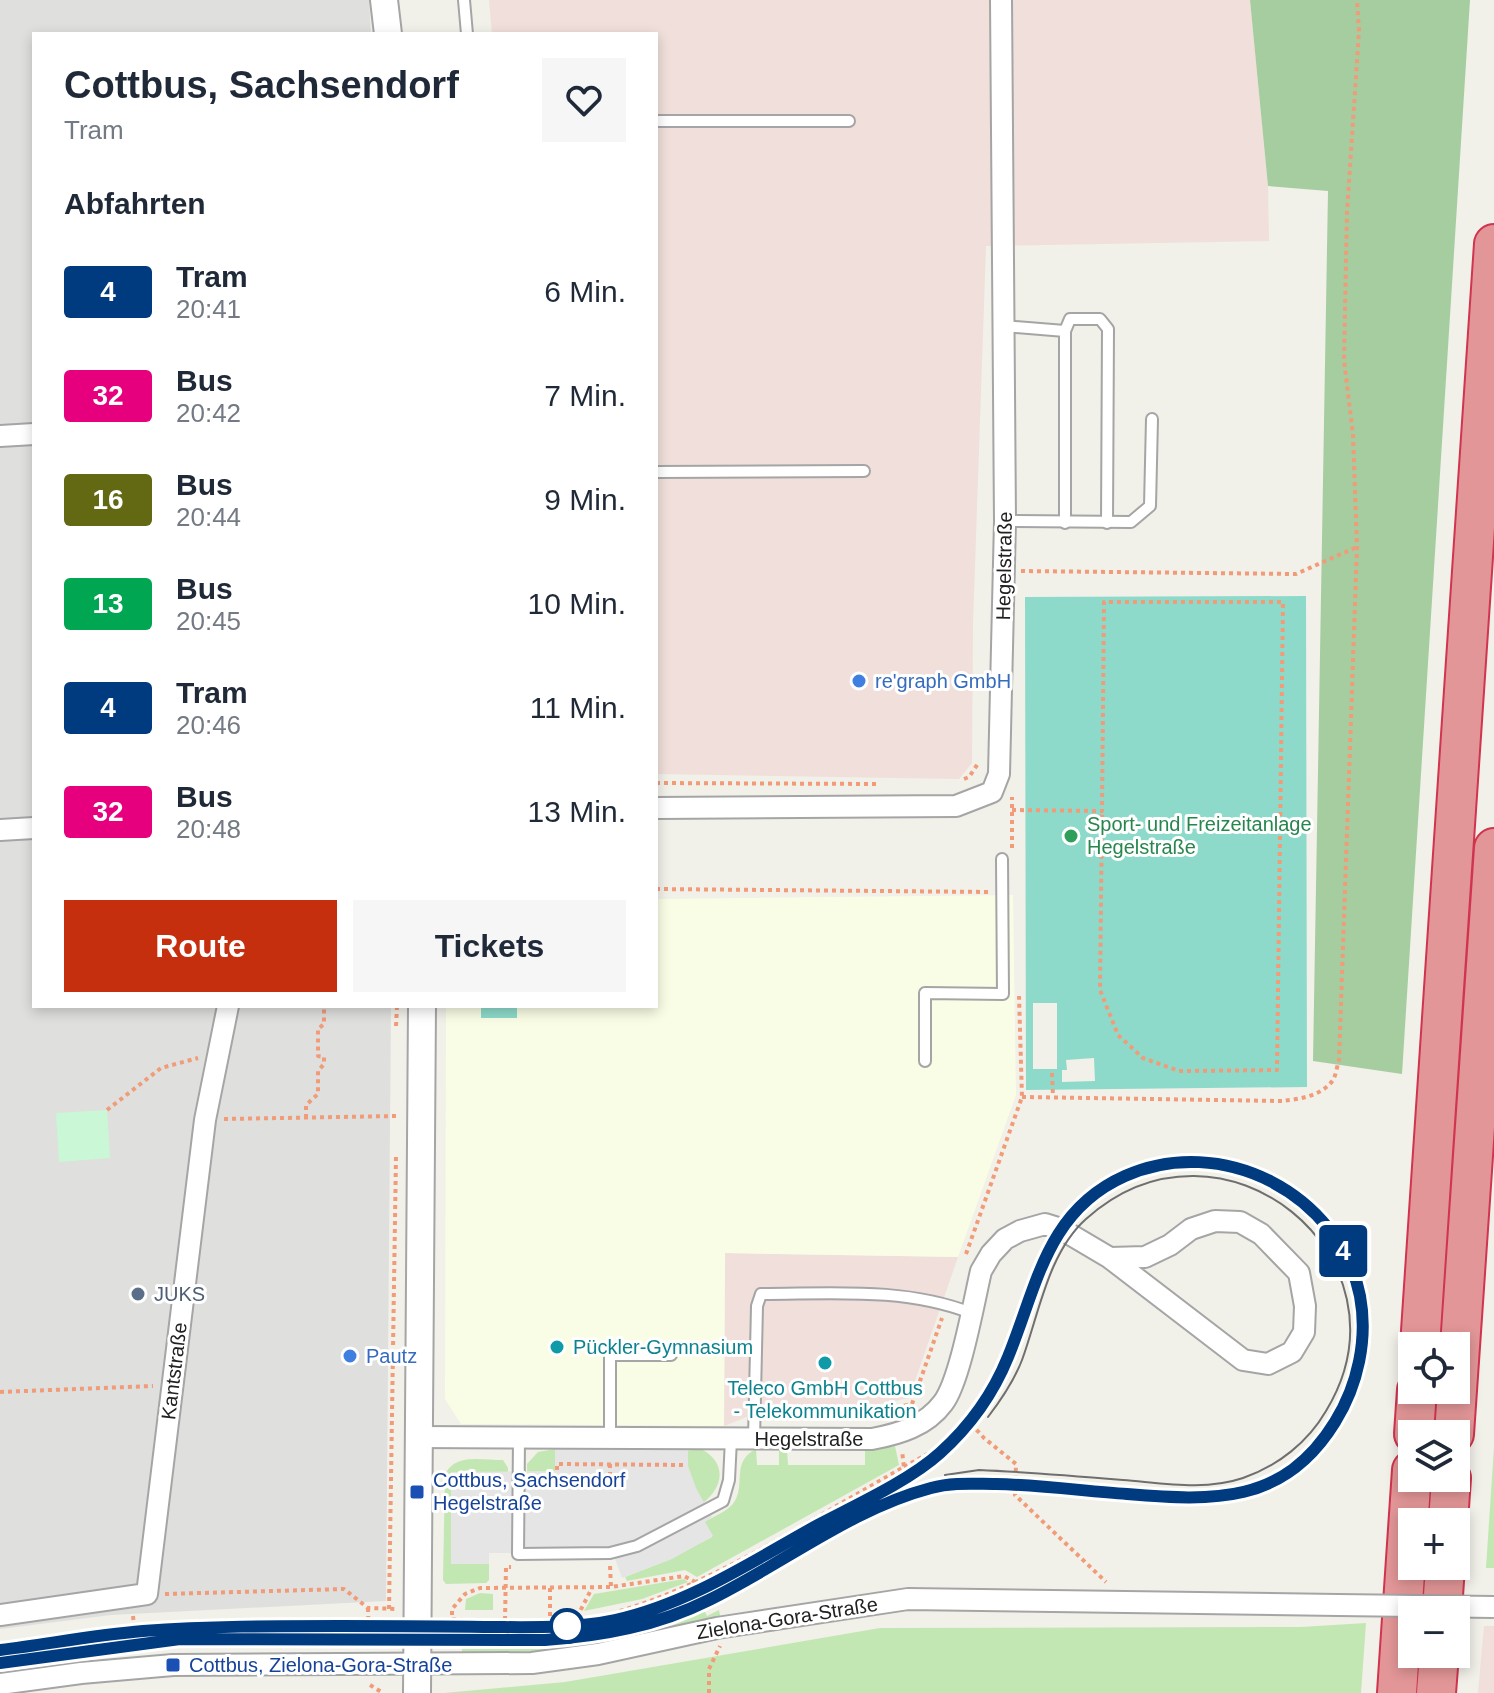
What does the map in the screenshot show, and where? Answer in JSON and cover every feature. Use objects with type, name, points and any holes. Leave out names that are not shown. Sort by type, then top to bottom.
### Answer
[{"type":"highway","points":[[1421,1332],[1494,244]]},
{"type":"highway","points":[[1455,1420],[1494,848]]},
{"type":"highway","points":[[1397,1693],[1411,1492]]},
{"type":"highway","points":[[1436,1693],[1438,1668]]},
{"type":"street","points":[[384,0],[388,32]]},
{"type":"street","name":"Hegelstraße","points":[[658,808],[956,806],[992,792],[999,774],[1005,521],[1001,0]]},
{"type":"street","points":[[0,436],[32,434]]},
{"type":"street","points":[[0,830],[32,828]]},
{"type":"street","name":"Kantstraße","points":[[147,1594],[205,1120],[228,1008]]},
{"type":"street","points":[[417,1693],[422,1008]]},
{"type":"street","name":"Hegelstraße","points":[[417,1437],[731,1439],[754,1430],[872,1439],[899,1434],[923,1422],[943,1403],[953,1383],[981,1271],[991,1254],[1005,1239],[1045,1224],[1061,1229],[1110,1258],[1243,1360],[1268,1364],[1292,1352],[1304,1332],[1305,1306],[1299,1273],[1261,1234],[1240,1222],[1215,1221],[1191,1229],[1170,1245],[1145,1257],[1110,1258]]},
{"type":"street","points":[[0,1615],[147,1594]]},
{"type":"street","name":"Zielona-Gora-Straße","points":[[0,1684],[173,1665],[532,1663],[598,1654],[717,1628],[908,1599],[1494,1607]]},
{"type":"lane","points":[[464,0],[467,32]]},
{"type":"lane","points":[[658,121],[849,121]]},
{"type":"lane","points":[[1065,523],[1065,331],[1070,319],[1100,319],[1108,329],[1107,523]]},
{"type":"lane","points":[[1003,326],[1065,331]]},
{"type":"lane","points":[[1005,521],[1131,522],[1150,506],[1152,419]]},
{"type":"lane","points":[[658,472],[864,471]]},
{"type":"lane","points":[[925,1061],[925,993],[1003,994],[1002,859]]},
{"type":"lane","points":[[754,1430],[757,1306],[761,1294],[887,1294],[948,1304],[971,1313]]},
{"type":"lane","points":[[610,1439],[610,1355],[671,1355]]},
{"type":"lane","points":[[519,1439],[518,1554],[610,1553],[637,1546],[723,1501],[729,1480],[731,1439]]},
{"type":"path","points":[[1022,1097],[1282,1101],[1304,1098],[1333,1080],[1339,1060],[1357,547],[1356,478],[1344,347],[1347,212],[1359,31],[1357,0]]},
{"type":"path","points":[[1014,571],[1296,574],[1357,547]]},
{"type":"path","points":[[1104,602],[1283,602],[1277,1070],[1170,1069],[1143,1058],[1118,1035],[1100,990],[1102,811],[1104,602]]},
{"type":"path","points":[[961,781],[974,770],[983,749]]},
{"type":"path","points":[[658,783],[853,782],[882,785]]},
{"type":"path","points":[[1012,810],[1102,811]]},
{"type":"path","points":[[658,889],[1002,892]]},
{"type":"path","points":[[963,1260],[1022,1097],[1019,987]]},
{"type":"path","points":[[306,1118],[306,1105],[318,1094],[318,1071],[324,1064],[324,1057],[318,1056],[318,1029],[324,1024],[324,1008]]},
{"type":"path","points":[[396,1038],[397,1008]]},
{"type":"path","points":[[107,1110],[161,1068],[219,1050]]},
{"type":"path","points":[[1052,1073],[1053,1097]]},
{"type":"path","points":[[205,1120],[396,1116]]},
{"type":"path","points":[[389,1609],[396,1148]]},
{"type":"path","points":[[904,1467],[899,1434],[948,1304]]},
{"type":"path","points":[[0,1392],[172,1385]]},
{"type":"path","points":[[754,1430],[773,1411],[879,1411],[912,1404]]},
{"type":"path","points":[[620,1611],[659,1600],[697,1583],[940,1447],[966,1418],[984,1438],[1016,1464],[1015,1495],[1110,1586],[1121,1602]]},
{"type":"path","points":[[562,1481],[557,1481],[557,1464],[684,1465]]},
{"type":"path","points":[[610,1464],[610,1481]]},
{"type":"path","points":[[505,1620],[506,1567],[518,1567],[518,1554]]},
{"type":"path","points":[[452,1609],[465,1594],[480,1588],[592,1588],[684,1576],[697,1583],[711,1610]]},
{"type":"path","points":[[550,1588],[550,1619]]},
{"type":"path","points":[[577,1617],[592,1588]]},
{"type":"path","points":[[147,1594],[344,1589],[368,1608]]},
{"type":"path","points":[[452,1619],[463,1620]]},
{"type":"path","points":[[709,1693],[709,1669],[723,1642]]},
{"type":"shaded area","points":[[0,0],[369,0],[371,32],[32,32],[32,1008],[391,1008],[386,1601],[111,1615],[0,1629]]},
{"type":"shaded area","points":[[489,0],[1250,0],[1268,186],[1269,241],[986,246],[973,623],[972,763],[959,779],[658,774],[658,32],[492,32]]},
{"type":"shaded area","points":[[1306,596],[1307,1087],[1026,1090],[1025,597]],"holes":[[[1033,1003],[1057,1003],[1057,1069],[1033,1069]],[[1094,1058],[1095,1081],[1062,1082],[1062,1070],[1067,1070],[1066,1060]]]},
{"type":"shaded area","points":[[1013,895],[1016,1095],[958,1257],[725,1253],[724,1426],[461,1424],[445,1399],[446,1008],[658,1008],[658,899]]},
{"type":"shaded area","points":[[481,1008],[517,1008],[517,1018],[481,1018]]},
{"type":"shaded area","points":[[725,1253],[958,1257],[909,1398],[876,1405],[769,1408],[724,1426]]},
{"type":"shaded area","points":[[555,1439],[688,1439],[688,1466],[712,1517],[705,1522],[713,1536],[672,1559],[622,1578],[613,1553],[489,1553],[489,1564],[451,1564],[451,1472],[555,1471]]},
{"type":"shaded area","points":[[1484,1626],[1494,1626],[1494,1693],[1478,1693]]},
{"type":"green space","points":[[1250,0],[1470,0],[1402,1074],[1313,1061],[1328,191],[1268,186]]},
{"type":"green space","points":[[107,1110],[110,1158],[59,1162],[56,1113]]},
{"type":"green space","points":[[895,1446],[899,1465],[697,1577],[685,1570],[627,1581],[625,1577],[666,1561],[712,1537],[704,1522],[732,1505],[737,1498],[743,1461],[756,1449],[757,1465],[779,1465],[779,1449],[787,1449],[788,1465],[865,1465],[865,1449]]},
{"type":"green space","points":[[1494,1447],[1494,1568],[1486,1568]]},
{"type":"green space","points":[[555,1449],[556,1466],[701,1449],[715,1461],[720,1474],[719,1482],[703,1503],[528,1524],[527,1464],[538,1452]]},
{"type":"green space","points":[[503,1460],[508,1468],[507,1534],[499,1472],[451,1472],[451,1564],[489,1564],[489,1580],[486,1583],[446,1584],[443,1580],[445,1475],[455,1463],[462,1461]]},
{"type":"green space","points":[[684,1579],[688,1582],[642,1599],[584,1611],[594,1594]]},
{"type":"green space","points":[[480,1593],[493,1594],[493,1610],[465,1610],[466,1599]]},
{"type":"green space","points":[[704,1610],[707,1616],[719,1610],[721,1620],[596,1644],[538,1651],[462,1654],[462,1645],[578,1643],[627,1635]]},
{"type":"green space","points":[[1366,1623],[1361,1693],[444,1693],[565,1682],[880,1628],[1301,1627]]},
{"type":"tram line","points":[[0,1650],[125,1633],[202,1627],[557,1627],[615,1619],[668,1603],[718,1580],[881,1492],[940,1453],[971,1421],[988,1397],[1008,1357],[1048,1253],[1077,1209],[1098,1191],[1125,1176],[1162,1165],[1199,1162],[1236,1168],[1271,1181],[1302,1201],[1328,1228],[1348,1260],[1360,1296],[1363,1329],[1359,1362],[1350,1393],[1335,1422],[1315,1449],[1293,1469],[1269,1483],[1244,1492],[1189,1497],[1012,1485],[939,1486],[873,1509],[737,1586],[689,1609],[649,1623],[587,1636],[545,1640],[180,1639],[0,1663]]},
{"type":"tram line","name":"4","points":[[0,1650],[135,1631],[224,1626],[545,1628],[613,1620],[672,1603],[853,1506],[937,1456],[986,1402],[1007,1359],[1046,1252],[1061,1229],[1096,1193],[1125,1176],[1157,1166],[1214,1162],[1247,1170],[1286,1189],[1317,1214],[1331,1231],[1344,1252],[1360,1296],[1360,1362],[1336,1421],[1304,1461],[1285,1476],[1246,1493],[1191,1499],[1017,1485],[954,1483],[932,1487],[896,1499],[859,1517],[707,1601],[650,1624],[585,1637],[545,1640],[180,1639],[0,1663]]},
{"type":"tram line","points":[[945,1475],[979,1470],[1199,1485],[1229,1482],[1256,1473],[1280,1460],[1301,1443],[1326,1411],[1348,1354],[1347,1299],[1327,1251],[1292,1212],[1246,1186],[1194,1176],[1139,1186],[1086,1219],[1062,1249],[1046,1285],[1019,1368],[988,1417]]},
{"type":"place","name":"re'graph GmbH","points":[[859,681]]},
{"type":"place","name":"Sport- und Freizeitanlage Hegelstraße","points":[[1071,836]]},
{"type":"place","name":"JUKS","points":[[138,1294]]},
{"type":"place","name":"Pückler-Gymnasium","points":[[557,1347]]},
{"type":"place","name":"Pautz","points":[[350,1356]]},
{"type":"place","name":"Teleco GmbH Cottbus - Telekommunikation","points":[[825,1363]]},
{"type":"place","name":"Cottbus, Sachsendorf Hegelstraße","points":[[417,1492]]},
{"type":"place","name":"Cottbus, Zielona-Gora-Straße","points":[[173,1665]]}]
